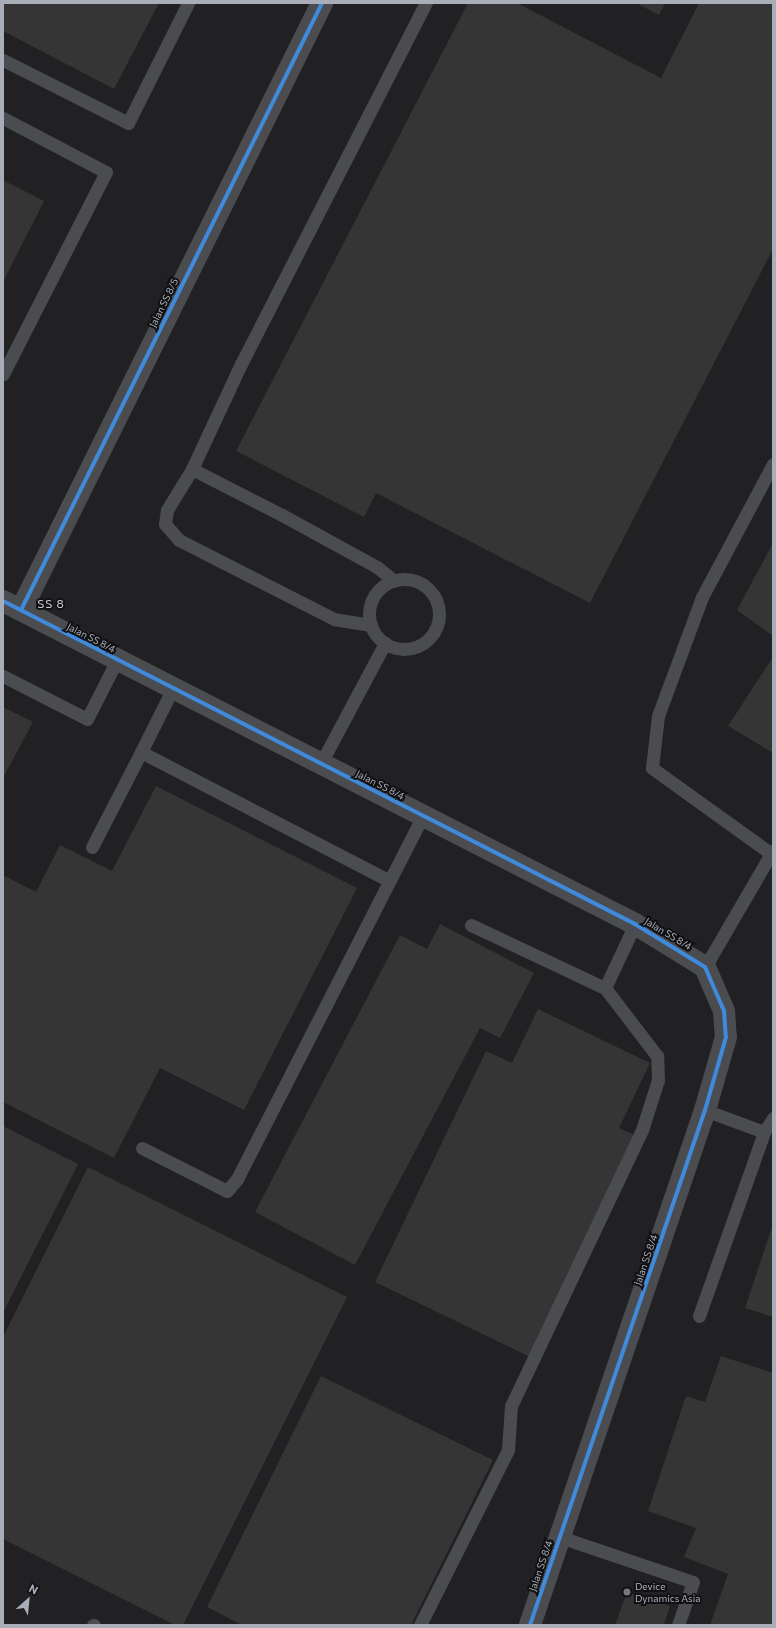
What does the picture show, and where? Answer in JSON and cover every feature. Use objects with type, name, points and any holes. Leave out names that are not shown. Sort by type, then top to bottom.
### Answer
[{"type":"street","name":"Jalan SS 8/5","points":[[12,605],[322,3]]},
{"type":"street","name":"Jalan SS 8/4","points":[[12,605],[635,924],[706,967],[724,1011],[726,1038],[705,1110],[530,1625]]},
{"type":"lane","points":[[3,60],[128,123],[188,3]]},
{"type":"lane","points":[[371,625],[334,619],[179,540],[166,524],[167,510],[192,469],[241,364],[426,3]]},
{"type":"lane","points":[[3,118],[106,172],[3,374]]},
{"type":"lane","points":[[706,967],[772,853],[652,768],[658,716],[702,597],[773,464]]},
{"type":"lane","points":[[192,469],[376,567],[394,581]]},
{"type":"lane","points":[[408,579],[421,583],[432,592],[438,605],[439,619],[434,632],[425,642],[413,648],[399,649],[385,643],[371,625],[369,612],[373,598],[381,587],[394,581],[408,579]]},
{"type":"lane","points":[[321,763],[385,643]]},
{"type":"lane","points":[[3,676],[87,719],[117,660]]},
{"type":"lane","points":[[92,847],[173,688]]},
{"type":"lane","points":[[141,752],[390,881]]},
{"type":"lane","points":[[142,1148],[227,1191],[237,1179],[423,816]]},
{"type":"lane","points":[[605,988],[635,924]]},
{"type":"lane","points":[[420,1625],[508,1450],[511,1406],[642,1130],[658,1080],[657,1056],[605,988],[471,925]]},
{"type":"lane","points":[[705,1110],[764,1132]]},
{"type":"lane","points":[[699,1316],[764,1132],[773,1118]]},
{"type":"lane","points":[[560,1537],[693,1582],[678,1625]]},
{"type":"shaded area","points":[[3,3],[773,3],[773,1625],[3,1625]]},
{"type":"building","points":[[3,3],[159,3],[114,89],[3,31]]},
{"type":"building","points":[[468,3],[517,3],[661,78],[699,3],[773,3],[773,249],[590,603],[376,493],[364,517],[236,451]]},
{"type":"building","points":[[636,3],[665,3],[659,15]]},
{"type":"building","points":[[3,180],[44,201],[3,282]]},
{"type":"building","points":[[773,543],[773,636],[737,610]]},
{"type":"building","points":[[773,657],[773,753],[728,726]]},
{"type":"building","points":[[3,707],[33,722],[3,778]]},
{"type":"building","points":[[156,786],[357,888],[244,1110],[160,1068],[114,1158],[3,1102],[3,875],[36,892],[60,845],[112,871]]},
{"type":"building","points":[[440,924],[534,973],[500,1038],[480,1028],[355,1265],[255,1212],[400,935],[427,949]]},
{"type":"building","points":[[538,1009],[650,1063],[619,1128],[636,1136],[530,1357],[375,1282],[486,1051],[512,1063]]},
{"type":"building","points":[[3,1126],[78,1164],[3,1313]]},
{"type":"building","points":[[88,1167],[347,1297],[183,1625],[175,1625],[3,1539],[3,1337]]},
{"type":"building","points":[[773,1224],[773,1317],[745,1308]]},
{"type":"building","points":[[721,1356],[773,1373],[773,1625],[710,1625],[728,1574],[684,1557],[696,1528],[648,1511],[686,1396],[705,1402]]},
{"type":"building","points":[[321,1376],[493,1460],[411,1625],[242,1625],[207,1607]]},
{"type":"building","points":[[627,1592],[670,1606],[664,1625],[615,1625]]},
{"type":"cycle path","points":[[21,610],[322,3]]},
{"type":"cycle path","points":[[3,601],[635,924],[705,967],[724,1011],[726,1037],[705,1110],[530,1625]]},
{"type":"place","name":"Device Dynamics Asia","points":[[627,1592]]},
{"type":"district","name":"SS 8","points":[[51,604]]}]
